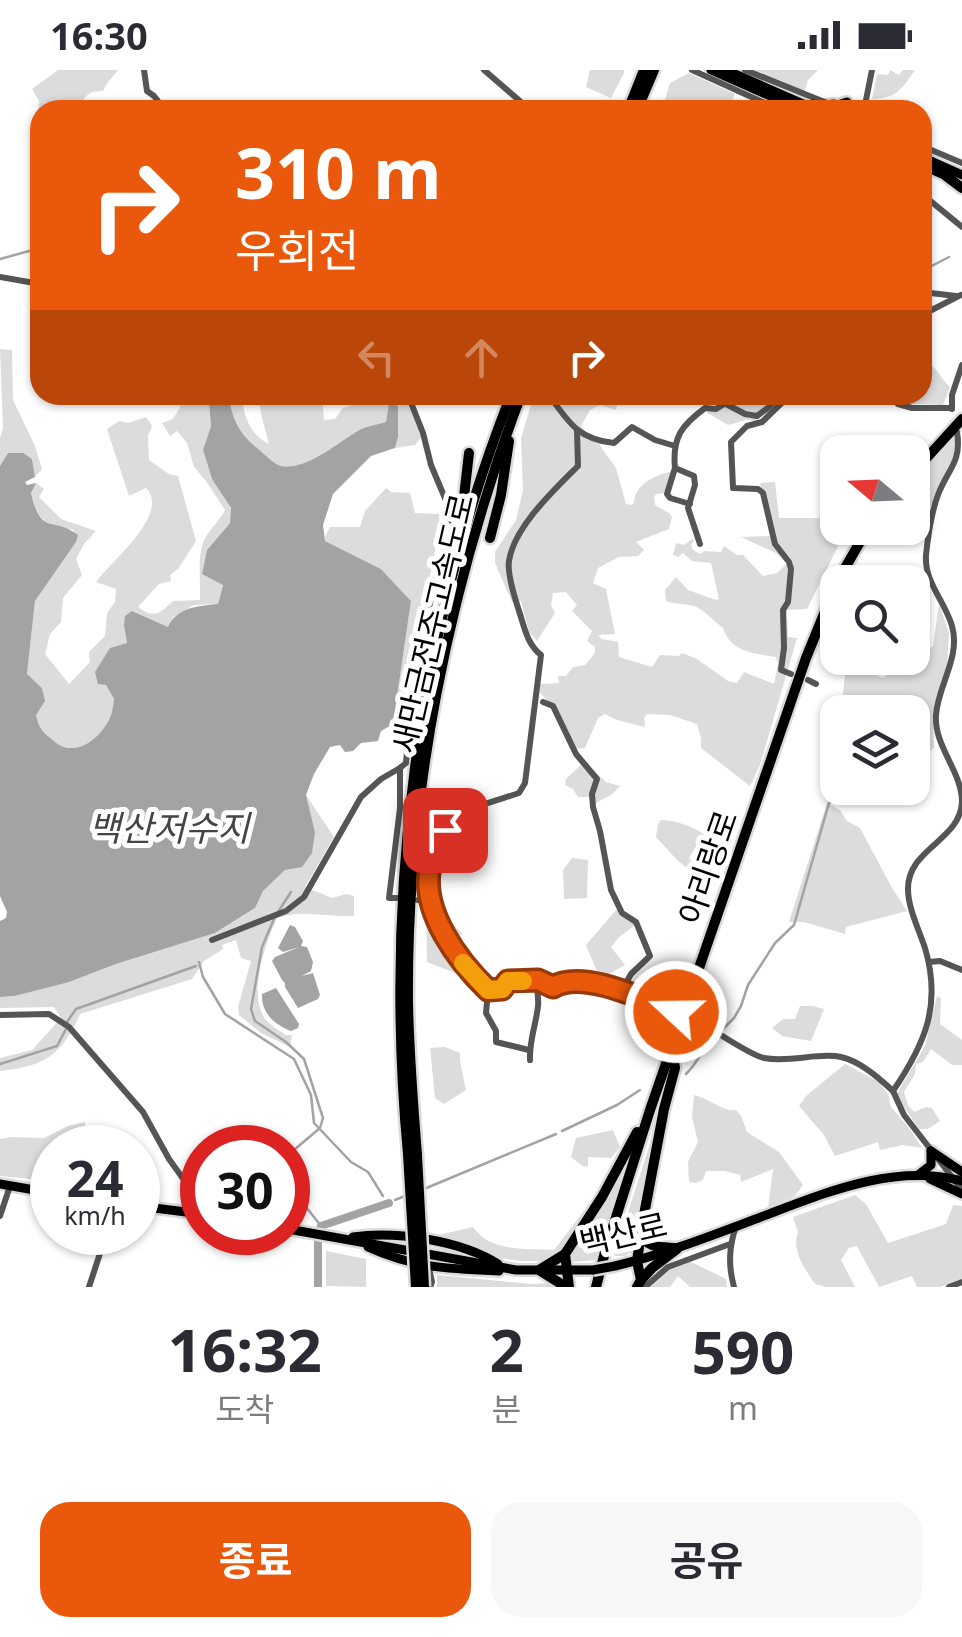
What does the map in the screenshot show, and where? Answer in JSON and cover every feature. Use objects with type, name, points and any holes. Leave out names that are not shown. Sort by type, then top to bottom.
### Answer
[{"type":"highway","points":[[632,100],[644,70]]},
{"type":"highway","points":[[641,100],[654,70]]},
{"type":"highway","points":[[947,172],[962,185]]},
{"type":"highway","name":"새만금전주고속도로","points":[[427,1287],[401,1058],[403,886],[424,711],[438,636],[478,489],[507,405]]},
{"type":"highway","points":[[490,538],[518,405]]},
{"type":"highway","name":"새만금전주고속도로","points":[[416,1287],[408,1000],[417,823],[444,651],[483,506],[518,405]]},
{"type":"highway","points":[[930,444],[957,412]]},
{"type":"highway","points":[[930,449],[957,412]]},
{"type":"highway","points":[[455,568],[470,453]]},
{"type":"highway","name":"아리랑로","points":[[599,1287],[605,1252],[650,1110],[812,642],[837,582],[860,545]]},
{"type":"highway","name":"아리랑로","points":[[599,1287],[820,639]]},
{"type":"highway","points":[[411,912],[433,826]]},
{"type":"highway","points":[[641,1285],[637,1261],[641,1232],[674,1062]]},
{"type":"highway","points":[[567,1287],[540,1270],[566,1254],[650,1110]]},
{"type":"highway","points":[[641,1232],[651,1246],[677,1248]]},
{"type":"highway","points":[[641,1285],[652,1268],[677,1248]]},
{"type":"highway","points":[[566,1254],[567,1287]]},
{"type":"main road","points":[[711,70],[779,100]]},
{"type":"main road","points":[[726,70],[795,100]]},
{"type":"main road","points":[[775,91],[801,100]]},
{"type":"main road","points":[[932,160],[947,172]]},
{"type":"main road","points":[[932,168],[962,174]]},
{"type":"main road","points":[[962,1172],[931,1152],[930,1164],[918,1175],[962,1192]]},
{"type":"main road","name":"백산로","points":[[310,1234],[516,1270],[593,1270],[637,1261],[865,1182],[918,1175],[957,1180]]},
{"type":"main road","points":[[5,1185],[30,1189]]},
{"type":"main road","points":[[342,1239],[381,1234],[473,1250],[504,1268]]},
{"type":"main road","points":[[357,1241],[391,1257],[428,1265],[516,1270]]},
{"type":"street","points":[[144,70],[147,91],[156,100]]},
{"type":"street","points":[[484,70],[519,100]]},
{"type":"street","points":[[692,70],[758,100]]},
{"type":"street","points":[[745,70],[816,100]]},
{"type":"street","points":[[864,100],[872,70]]},
{"type":"street","points":[[932,155],[962,163]]},
{"type":"street","points":[[932,202],[962,227]]},
{"type":"street","points":[[952,217],[962,215]]},
{"type":"street","points":[[0,277],[30,282]]},
{"type":"street","points":[[932,293],[962,295]]},
{"type":"street","points":[[932,310],[962,295]]},
{"type":"street","points":[[902,405],[957,412],[952,395],[962,365]]},
{"type":"street","points":[[212,940],[277,915],[304,898],[361,796],[406,762],[420,644],[450,518],[412,405]]},
{"type":"street","points":[[557,405],[577,431],[599,442],[614,444],[632,427],[675,446]]},
{"type":"street","points":[[690,504],[667,494],[676,468],[675,446],[685,423],[705,408],[722,405]]},
{"type":"street","points":[[726,405],[757,416],[772,405]]},
{"type":"street","points":[[780,405],[762,422],[747,426],[731,442],[733,488],[758,489],[763,493],[775,544],[789,562],[781,670],[792,674]]},
{"type":"street","points":[[529,1050],[496,1042],[496,1031],[486,1013],[488,990],[452,950],[431,900],[428,878],[445,830],[455,819],[471,809],[519,793],[525,783],[541,655],[531,648],[516,605],[509,562],[536,508],[578,466],[577,431]]},
{"type":"street","points":[[893,1091],[925,1036],[932,998],[929,962],[908,894],[909,878],[922,854],[960,821],[960,788],[937,735],[936,718],[954,637],[926,571],[936,499],[956,465],[961,444],[957,432]]},
{"type":"street","points":[[676,468],[694,476],[688,508],[700,544]]},
{"type":"street","points":[[543,702],[553,706],[576,754],[597,779],[592,794],[611,890],[622,913],[636,922],[650,956],[631,974],[621,992]]},
{"type":"street","points":[[398,898],[389,898],[400,808],[400,768]]},
{"type":"street","points":[[418,900],[431,900]]},
{"type":"street","points":[[929,962],[940,961],[962,970]]},
{"type":"street","points":[[488,990],[502,989],[508,981],[538,980],[553,987],[573,980],[603,985],[676,1012]]},
{"type":"street","points":[[530,1060],[539,1002],[538,980]]},
{"type":"street","points":[[0,1015],[49,1014],[68,1027],[143,1112],[180,1173]]},
{"type":"street","points":[[696,1020],[758,1057],[846,1058],[879,1078],[893,1091],[904,1115],[957,1180],[962,1192]]},
{"type":"street","points":[[0,1216],[5,1185]]},
{"type":"street","points":[[734,1287],[729,1270],[730,1244],[736,1226]]},
{"type":"street","points":[[641,1285],[689,1258],[730,1244]]},
{"type":"street","points":[[89,1287],[99,1255]]},
{"type":"street","points":[[427,1287],[432,1282],[428,1265]]},
{"type":"street","points":[[949,1287],[962,1282]]},
{"type":"shaded area","points":[[58,70],[118,70],[103,91],[87,95],[84,100],[38,100],[32,89]]},
{"type":"shaded area","points":[[590,70],[624,70],[611,98],[586,87]]},
{"type":"shaded area","points":[[749,70],[818,70],[808,80],[804,93]]},
{"type":"shaded area","points":[[890,70],[899,75],[903,70],[915,70],[893,94],[872,99],[877,74],[888,75]]},
{"type":"shaded area","points":[[689,73],[735,94],[732,100],[665,100],[670,83]]},
{"type":"shaded area","points":[[0,349],[12,350],[13,400],[42,469],[35,477],[32,459],[8,453],[0,466]]},
{"type":"shaded area","points":[[932,366],[950,387],[943,405],[932,405]]},
{"type":"shaded area","points":[[181,405],[209,405],[211,426],[203,450],[212,479],[231,509],[230,523],[207,550],[202,574],[223,584],[218,604],[194,605],[173,617],[169,628],[133,611],[124,626],[127,643],[106,685],[114,699],[107,723],[87,743],[71,748],[62,746],[38,723],[35,715],[44,701],[42,688],[27,674],[35,601],[76,542],[74,530],[50,524],[40,516],[31,493],[36,483],[44,489],[39,497],[61,519],[96,531],[76,559],[82,575],[63,598],[61,622],[50,634],[45,654],[69,684],[90,662],[89,652],[105,636],[107,613],[115,602],[116,589],[96,582],[136,537],[151,511],[152,499],[146,488],[129,496],[107,429],[119,421],[128,423],[146,417],[152,426],[148,436],[149,460],[178,476],[196,541],[170,575],[171,581],[159,584],[138,607],[153,614],[173,601],[200,600],[201,549],[225,510],[194,467],[187,443],[177,431],[170,436],[162,423],[173,419]]},
{"type":"shaded area","points":[[231,405],[243,405],[256,435],[269,444],[260,405],[323,405],[324,420],[335,419],[343,408],[353,405],[389,405],[386,422],[359,430],[310,461],[290,466],[272,461],[251,443],[234,418]]},
{"type":"shaded area","points":[[410,405],[422,436],[415,445],[395,448],[398,406]]},
{"type":"shaded area","points":[[531,405],[553,405],[563,410],[560,405],[600,405],[590,410],[581,426],[591,439],[600,443],[616,468],[626,504],[634,503],[638,490],[647,481],[672,471],[666,493],[654,497],[655,505],[672,517],[669,529],[636,542],[644,550],[638,556],[619,557],[598,568],[593,583],[606,589],[615,634],[598,635],[618,642],[619,657],[652,667],[660,655],[682,653],[737,683],[744,672],[774,684],[776,657],[738,647],[701,610],[666,601],[665,590],[676,577],[688,590],[719,599],[711,563],[692,561],[683,553],[673,555],[676,543],[684,545],[692,539],[693,550],[700,554],[721,552],[724,546],[743,555],[763,576],[777,573],[787,563],[776,553],[741,537],[770,536],[760,483],[775,482],[779,518],[820,518],[820,545],[839,545],[829,565],[820,565],[820,583],[807,609],[787,610],[788,637],[797,638],[760,765],[750,786],[701,748],[697,724],[670,715],[647,714],[645,727],[605,714],[598,718],[585,748],[571,749],[539,692],[540,684],[559,683],[558,676],[566,676],[573,667],[585,665],[595,647],[587,641],[592,631],[572,611],[577,605],[566,592],[553,593],[551,605],[555,613],[537,641],[529,632],[521,601],[512,602],[495,563],[495,552],[516,520],[523,490],[521,438]]},
{"type":"shaded area","points":[[773,405],[756,421],[728,425],[706,412]]},
{"type":"shaded area","points":[[955,437],[950,466],[930,508],[930,463]]},
{"type":"shaded area","points":[[386,488],[410,493],[415,513],[439,514],[440,526],[403,746],[393,724],[411,601],[381,569],[325,541],[330,527],[360,527],[365,511]]},
{"type":"shaded area","points":[[939,604],[949,633],[947,667],[933,712],[934,748],[930,751],[930,695],[843,695],[845,675],[930,675]]},
{"type":"shaded area","points":[[584,762],[606,782],[620,786],[594,804],[590,797],[578,797],[565,785],[566,779]]},
{"type":"shaded area","points":[[306,795],[334,837],[305,887],[332,898],[354,896],[354,916],[305,914],[277,918],[263,955],[258,998],[266,1020],[292,1035],[290,1047],[261,1033],[239,1015],[251,961],[241,958],[236,940],[222,945],[223,949],[204,961],[192,979],[80,1014],[66,1040],[50,1056],[29,1066],[0,1071],[0,1058],[32,1050],[61,1018],[54,1007],[0,1008],[0,997],[74,980],[215,933],[254,909],[263,891],[315,832]]},
{"type":"shaded area","points":[[826,805],[831,805],[860,828],[907,911],[846,927],[845,934],[804,922],[789,922]]},
{"type":"shaded area","points":[[661,820],[690,826],[715,842],[697,845],[689,858],[696,866],[694,874],[656,837]]},
{"type":"shaded area","points":[[572,858],[588,860],[587,898],[564,899],[563,870]]},
{"type":"shaded area","points":[[426,894],[463,934],[458,935],[468,978],[427,962]]},
{"type":"shaded area","points":[[617,909],[634,923],[611,947],[625,965],[600,979],[586,945]]},
{"type":"shaded area","points":[[937,996],[941,998],[940,1024],[962,1040],[962,1065],[952,1065],[931,1049],[923,1062],[916,1064],[915,1074],[904,1092],[908,1105],[914,1112],[932,1108],[940,1121],[928,1129],[919,1129],[896,1095],[925,1046]]},
{"type":"shaded area","points":[[800,1006],[824,1009],[811,1041],[782,1036],[772,1028],[783,1019],[795,1019]]},
{"type":"shaded area","points":[[445,1047],[460,1053],[466,1090],[444,1104],[435,1098],[430,1048]]},
{"type":"shaded area","points":[[845,1064],[879,1082],[891,1107],[922,1148],[903,1145],[880,1150],[878,1142],[835,1156],[824,1135],[799,1106]]},
{"type":"shaded area","points":[[694,1095],[736,1110],[747,1132],[779,1152],[803,1185],[795,1196],[768,1208],[773,1169],[741,1182],[740,1175],[706,1171],[703,1180],[689,1182],[688,1162],[698,1142],[692,1117]]},
{"type":"shaded area","points":[[655,1128],[635,1250],[625,1256],[614,1256]]},
{"type":"shaded area","points":[[613,1130],[620,1147],[611,1158],[588,1157],[588,1166],[584,1167],[571,1157],[576,1138]]},
{"type":"shaded area","points":[[30,1138],[30,1179],[0,1176],[0,1139]]},
{"type":"shaded area","points":[[628,1158],[596,1260],[573,1262],[569,1258]]},
{"type":"shaded area","points":[[603,1186],[572,1240],[561,1253],[548,1259],[496,1257],[430,1237],[473,1227],[499,1245],[554,1250]]},
{"type":"shaded area","points":[[855,1195],[866,1204],[888,1243],[946,1224],[953,1205],[962,1206],[962,1279],[940,1287],[917,1287],[912,1276],[879,1287],[857,1246],[849,1248],[841,1260],[855,1287],[815,1284],[798,1252],[793,1217]]},
{"type":"shaded area","points":[[326,1251],[366,1259],[366,1287],[326,1286]]},
{"type":"shaded area","points":[[689,1261],[726,1279],[727,1287],[690,1287],[678,1276],[670,1287],[650,1287],[672,1268]]},
{"type":"shaded area","points":[[437,1275],[554,1283],[558,1287],[437,1287]]},
{"type":"water","name":"백산저수지","points":[[209,405],[231,405],[234,418],[251,443],[272,461],[290,466],[310,461],[359,430],[386,422],[389,405],[398,406],[395,448],[371,456],[333,494],[323,525],[325,541],[381,569],[411,601],[393,724],[381,731],[378,741],[361,743],[353,751],[345,752],[340,745],[330,747],[306,795],[315,832],[312,853],[302,867],[285,870],[263,891],[255,908],[215,933],[69,982],[0,997],[0,921],[7,912],[0,896],[0,466],[8,453],[23,453],[32,459],[35,477],[25,482],[36,483],[31,493],[39,515],[44,521],[78,535],[35,601],[27,674],[42,688],[45,701],[36,715],[42,730],[62,746],[79,747],[102,731],[111,714],[114,699],[106,685],[98,684],[95,672],[110,648],[127,643],[125,616],[132,611],[168,627],[183,611],[218,604],[223,585],[202,574],[207,550],[230,523],[231,508],[212,479],[203,450],[211,426]]},
{"type":"water","points":[[290,925],[295,927],[303,941],[301,946],[307,947],[313,962],[311,971],[302,976],[313,973],[320,995],[298,1008],[272,961],[299,947],[283,952],[278,948]]},
{"type":"water","points":[[276,988],[298,1028],[285,1028],[267,1012],[262,994]]},
{"type":"waterway","points":[[0,259],[30,251]]},
{"type":"waterway","points":[[932,266],[949,257]]},
{"type":"waterway","points":[[722,1030],[734,1018],[748,985],[775,943],[794,925],[828,805]]},
{"type":"waterway","points":[[278,912],[291,892]]},
{"type":"waterway","points":[[274,919],[262,947],[251,1009],[255,1021],[304,1059],[323,1118],[320,1128],[310,1136]]},
{"type":"waterway","points":[[199,962],[203,977],[225,1014],[294,1059],[311,1095],[314,1123],[351,1162],[368,1172],[383,1196]]},
{"type":"waterway","points":[[67,1022],[76,1009],[196,966]]},
{"type":"waterway","points":[[0,1064],[57,1046],[66,1029]]},
{"type":"waterway","points":[[686,1074],[716,1036]]},
{"type":"waterway","points":[[562,1131],[640,1090]]},
{"type":"waterway","points":[[424,1189],[556,1134]]},
{"type":"waterway","points":[[395,1200],[407,1195]]},
{"type":"waterway","points":[[318,1287],[321,1226],[389,1203]]},
{"type":"waterway","points":[[310,1212],[321,1226]]},
{"type":"slow traffic","points":[[463,963],[488,990],[502,989],[508,981],[523,981]]},
{"type":"route","points":[[445,830],[430,864],[431,900],[452,950],[488,990],[502,989],[508,981],[538,980],[553,987],[573,980],[603,985],[676,1012]]}]
